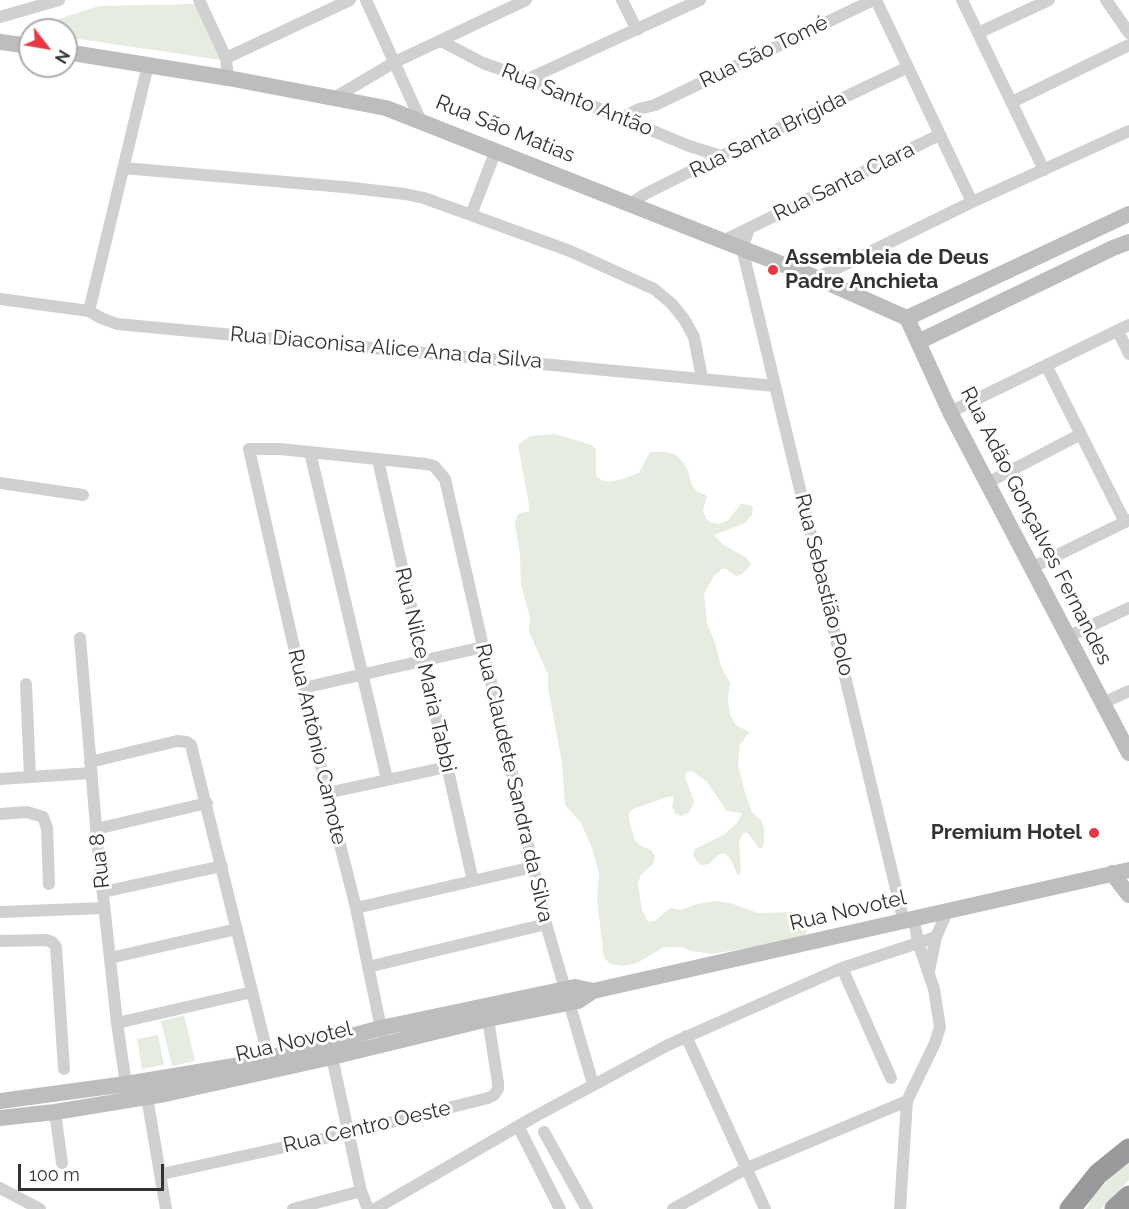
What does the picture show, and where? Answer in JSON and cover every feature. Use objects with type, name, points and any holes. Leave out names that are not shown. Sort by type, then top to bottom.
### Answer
[{"type":"highway","points":[[1070,1209],[1098,1174],[1129,1149]]},
{"type":"highway","points":[[1115,1209],[1129,1196]]},
{"type":"street","points":[[0,17],[59,0]]},
{"type":"street","points":[[199,0],[226,58],[228,78]]},
{"type":"street","points":[[226,58],[350,0]]},
{"type":"street","points":[[366,0],[420,119]]},
{"type":"street","points":[[333,98],[395,62],[526,0]]},
{"type":"street","points":[[622,0],[637,30]]},
{"type":"street","points":[[528,79],[699,0]]},
{"type":"street","points":[[874,0],[972,202]]},
{"type":"street","name":"Rua São Tomé","points":[[622,117],[655,105],[874,0]]},
{"type":"street","points":[[962,0],[1044,170]]},
{"type":"street","points":[[978,33],[1049,0]]},
{"type":"street","points":[[1106,0],[1129,33]]},
{"type":"street","points":[[462,31],[465,54]]},
{"type":"street","name":"Rua Santo Antão","points":[[441,41],[465,54],[689,146],[721,156]]},
{"type":"street","points":[[0,42],[18,44]]},
{"type":"street","points":[[1012,102],[1129,45]]},
{"type":"street","name":"Rua São Matias","points":[[78,54],[228,78],[386,108],[420,119],[825,281],[907,318]]},
{"type":"street","points":[[89,311],[148,65]]},
{"type":"street","points":[[552,89],[556,66]]},
{"type":"street","name":"Rua Santa Brígida","points":[[630,204],[645,194],[721,156],[906,68]]},
{"type":"street","points":[[647,127],[655,105]]},
{"type":"street","points":[[825,281],[847,263],[972,202],[1129,131]]},
{"type":"street","name":"Rua Santa Clara","points":[[723,241],[939,135]]},
{"type":"street","points":[[689,146],[694,170]]},
{"type":"street","points":[[471,215],[496,150]]},
{"type":"street","points":[[123,168],[405,194],[424,198],[471,215],[570,251],[654,290],[672,304],[694,337],[702,378]]},
{"type":"street","points":[[907,318],[1129,214]]},
{"type":"street","name":"Rua Santa Clara","points":[[742,248],[749,229]]},
{"type":"street","points":[[918,342],[1129,242]]},
{"type":"street","name":"Rua Sebastião Polo","points":[[742,248],[909,921],[934,989],[940,1027],[935,1043],[907,1101]]},
{"type":"street","points":[[1035,258],[1044,281]]},
{"type":"street","name":"Rua Diaconisa Alice Ana da Silva","points":[[0,299],[89,311],[117,324],[775,386]]},
{"type":"street","name":"Rua Adão Gonçalves Fernandes","points":[[907,318],[950,412],[1129,753]]},
{"type":"street","points":[[950,412],[1123,328],[1129,354]]},
{"type":"street","points":[[1031,568],[1127,521],[1046,365]]},
{"type":"street","points":[[987,483],[1081,434]]},
{"type":"street","name":"Rua Antônio Camote","points":[[310,452],[280,448],[249,449],[327,792],[356,908],[383,1036]]},
{"type":"street","points":[[378,460],[310,452],[387,778]]},
{"type":"street","name":"Rua Claudete Sandra da Silva","points":[[378,460],[434,466],[445,479],[546,924],[593,1084]]},
{"type":"street","name":"Rua Nilce Maria Tabbi","points":[[378,460],[473,881]]},
{"type":"street","points":[[0,483],[83,495]]},
{"type":"street","points":[[1067,637],[1129,608]]},
{"type":"street","name":"Rua 8","points":[[80,638],[96,829],[117,1023],[126,1084]]},
{"type":"street","points":[[303,688],[483,647]]},
{"type":"street","points":[[26,684],[30,777]]},
{"type":"street","points":[[1103,703],[1129,691]]},
{"type":"street","points":[[0,779],[90,768],[177,741],[187,742],[194,751],[270,1064]]},
{"type":"street","points":[[327,792],[447,767]]},
{"type":"street","points":[[96,829],[207,803]]},
{"type":"street","points":[[0,814],[27,812],[43,817],[47,828],[49,884]]},
{"type":"street","points":[[103,892],[222,866]]},
{"type":"street","points":[[356,908],[533,867]]},
{"type":"street","name":"Rua Novotel","points":[[0,1118],[55,1112],[147,1097],[383,1036],[567,996],[578,1001],[593,991],[1121,871],[1129,896]]},
{"type":"street","points":[[1129,888],[1129,896]]},
{"type":"street","points":[[0,912],[105,908]]},
{"type":"street","points":[[929,972],[936,937],[947,912]]},
{"type":"street","points":[[368,967],[546,924]]},
{"type":"street","points":[[110,958],[237,929]]},
{"type":"street","points":[[375,1209],[395,1204],[593,1084],[686,1036],[842,968],[936,937]]},
{"type":"street","points":[[0,941],[46,940],[52,942],[56,947],[64,1069]]},
{"type":"street","points":[[842,968],[891,1078]]},
{"type":"street","points":[[117,1023],[252,992]]},
{"type":"street","name":"Rua Novotel","points":[[0,1101],[126,1084],[246,1064],[270,1064],[332,1057],[383,1036],[488,1019],[567,996]]},
{"type":"street","name":"Rua Centro Oeste","points":[[162,1174],[348,1133],[488,1098],[498,1089],[498,1083],[488,1019]]},
{"type":"street","points":[[686,1036],[765,1209]]},
{"type":"street","points":[[332,1057],[361,1191],[368,1209]]},
{"type":"street","points":[[108,1103],[126,1084],[147,1097],[162,1174],[166,1209]]},
{"type":"street","points":[[673,1209],[747,1168],[907,1101],[900,1209]]},
{"type":"street","points":[[55,1112],[63,1163]]},
{"type":"street","points":[[519,1128],[560,1209]]},
{"type":"street","points":[[544,1132],[588,1209]]},
{"type":"street","points":[[0,1188],[40,1209]]},
{"type":"street","points":[[293,1209],[361,1191]]},
{"type":"shaded area","points":[[197,4],[221,60],[78,39],[78,18],[62,18],[99,6]]},
{"type":"shaded area","points":[[555,434],[592,445],[596,450],[596,475],[601,480],[609,482],[639,473],[650,452],[667,452],[676,455],[688,471],[692,486],[707,496],[703,510],[710,522],[718,524],[727,521],[741,504],[753,507],[752,515],[745,523],[714,535],[724,545],[747,558],[750,566],[742,574],[736,576],[722,569],[714,576],[704,594],[707,624],[721,666],[730,683],[728,699],[730,715],[737,726],[750,732],[740,744],[738,765],[752,813],[760,819],[764,827],[764,844],[762,848],[759,848],[747,832],[742,834],[739,843],[741,871],[739,875],[730,858],[724,853],[718,855],[709,864],[698,863],[693,855],[695,849],[725,834],[737,823],[742,813],[727,811],[707,782],[692,771],[687,772],[685,776],[694,802],[689,813],[681,816],[675,813],[672,806],[674,797],[670,796],[633,809],[629,813],[629,820],[635,841],[651,850],[655,855],[653,864],[641,874],[638,883],[642,910],[648,922],[655,921],[670,908],[681,910],[713,901],[730,903],[758,913],[800,912],[807,914],[811,921],[804,938],[712,954],[681,947],[664,947],[637,963],[623,966],[611,964],[604,958],[597,899],[599,873],[592,848],[581,823],[565,805],[562,763],[548,687],[548,674],[529,632],[530,617],[521,585],[515,523],[518,514],[529,511],[518,445],[530,436]]},
{"type":"shaded area","points":[[184,1015],[195,1061],[172,1066],[161,1021]]},
{"type":"shaded area","points":[[158,1035],[164,1065],[142,1069],[137,1039]]},
{"type":"shaded area","points":[[1129,1160],[1129,1180],[1101,1209],[1086,1209],[1095,1194]]},
{"type":"place","name":"Assembleia de Deus Padre Anchieta","points":[[773,270]]},
{"type":"place","name":"Premium Hotel","points":[[1094,833]]}]
